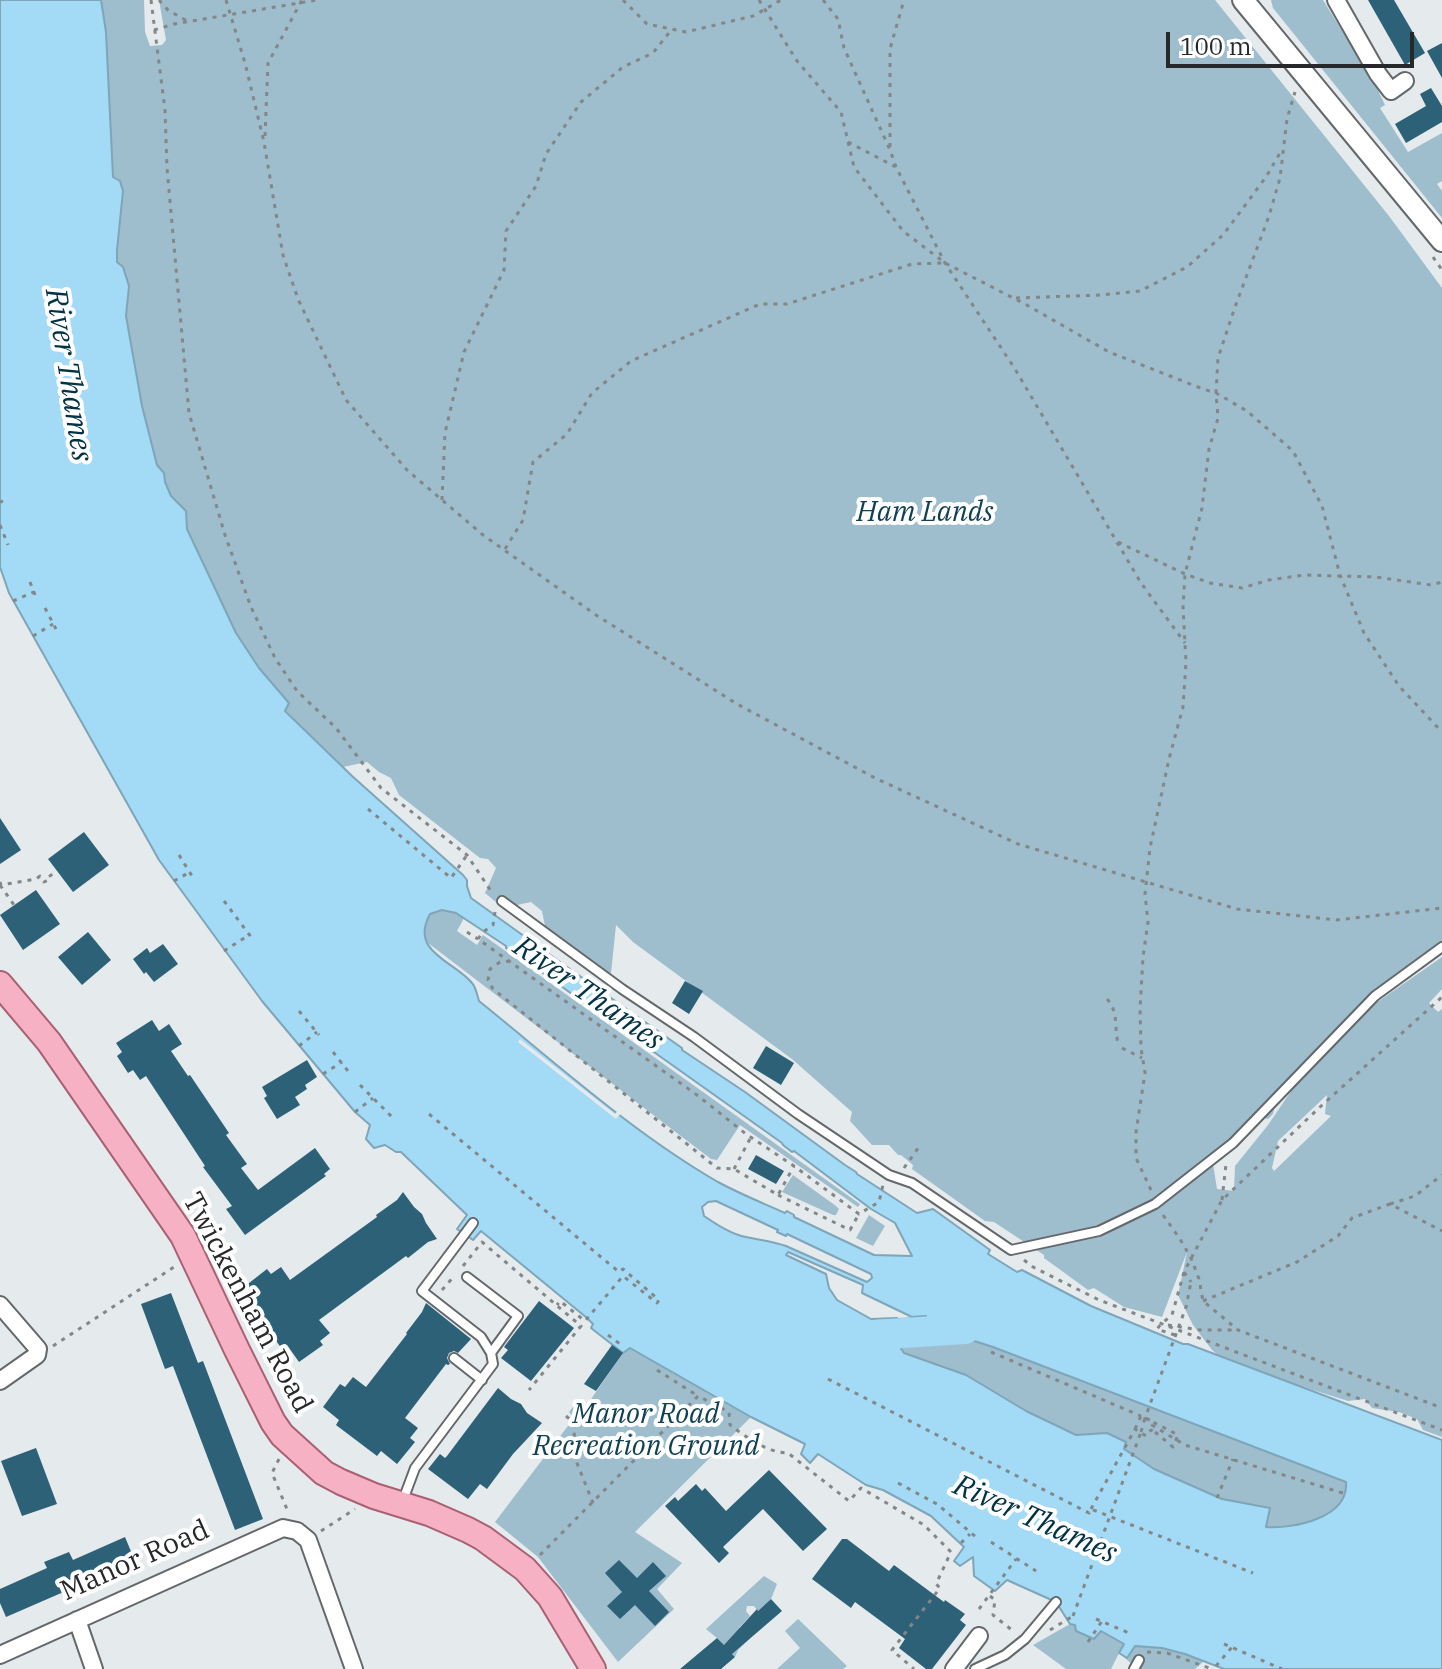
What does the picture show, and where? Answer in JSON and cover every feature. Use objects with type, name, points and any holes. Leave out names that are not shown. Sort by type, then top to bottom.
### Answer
[{"type":"main road","name":"Twickenham Road","points":[[0,984],[49,1042],[183,1236],[273,1422],[288,1441],[324,1473],[374,1496]]},
{"type":"main road","points":[[374,1496],[429,1513],[468,1530],[525,1569],[550,1597],[593,1669]]},
{"type":"street","points":[[1243,0],[1442,241]]},
{"type":"street","points":[[1336,0],[1391,91],[1405,81]]},
{"type":"street","points":[[0,1305],[38,1349],[37,1355],[0,1381]]},
{"type":"street","name":"Manor Road","points":[[1,1651],[283,1528],[302,1536]]},
{"type":"street","points":[[302,1536],[354,1669]]},
{"type":"street","points":[[77,1620],[94,1669]]},
{"type":"street","points":[[954,1669],[979,1636]]},
{"type":"lane","points":[[502,901],[798,1114],[889,1175],[912,1183],[1011,1250],[1099,1231],[1155,1204],[1233,1143],[1375,996],[1442,947]]},
{"type":"lane","points":[[401,1505],[415,1468],[493,1364],[491,1353],[481,1337],[422,1291],[473,1223]]},
{"type":"lane","points":[[467,1277],[518,1316],[491,1353]]},
{"type":"lane","points":[[454,1358],[482,1380]]},
{"type":"lane","points":[[975,1669],[1005,1655],[1025,1639],[1056,1602]]},
{"type":"path","points":[[151,0],[165,110],[167,168],[189,413],[225,535],[251,607],[275,658],[297,691],[336,728],[381,788],[467,855],[491,892],[502,901]]},
{"type":"path","points":[[159,0],[168,10],[189,22]]},
{"type":"path","points":[[226,0],[264,142],[283,255],[298,299],[346,400],[407,470],[483,535],[596,615],[737,704],[875,778],[1018,844],[1237,909],[1336,920],[1442,908]]},
{"type":"path","points":[[154,30],[317,0]]},
{"type":"path","points":[[623,0],[647,24],[686,32],[764,11],[781,0]]},
{"type":"path","points":[[759,0],[797,61],[841,112],[854,167],[903,231],[945,263],[1109,352],[1216,393],[1247,411],[1293,451],[1322,506],[1340,575],[1364,633],[1399,686],[1442,732]]},
{"type":"path","points":[[823,0],[838,19],[844,48],[896,167],[945,263],[1015,369],[1141,583],[1185,643]]},
{"type":"path","points":[[890,150],[890,49],[904,0]]},
{"type":"path","points":[[264,142],[268,63],[302,2]]},
{"type":"path","points":[[442,500],[445,433],[464,352],[504,270],[506,231],[536,186],[546,154],[581,102],[623,67],[653,53],[672,29]]},
{"type":"path","points":[[1308,78],[1297,87],[1287,119],[1280,178],[1269,216],[1218,358],[1218,418],[1209,449],[1202,508],[1185,574],[1183,707],[1169,759],[1146,880],[1148,922],[1140,1009],[1145,1073],[1136,1132],[1136,1158],[1150,1184],[1155,1204],[1191,1258],[1203,1301],[1238,1330],[1442,1408]]},
{"type":"path","points":[[848,142],[896,167]]},
{"type":"path","points":[[1014,299],[1140,291],[1187,267],[1223,235],[1282,150]]},
{"type":"path","points":[[504,550],[523,520],[533,462],[567,434],[592,393],[631,361],[760,304],[787,304],[912,264],[945,263]]},
{"type":"path","points":[[0,525],[7,543],[0,544]]},
{"type":"path","points":[[1115,540],[1185,574],[1210,583],[1242,588],[1304,575],[1376,577],[1431,585],[1442,582]]},
{"type":"path","points":[[30,582],[37,600]]},
{"type":"path","points":[[13,601],[34,592]]},
{"type":"path","points":[[45,608],[56,629]]},
{"type":"path","points":[[33,636],[53,624]]},
{"type":"path","points":[[368,809],[451,878],[467,855]]},
{"type":"path","points":[[174,881],[191,874],[179,855]]},
{"type":"path","points":[[14,905],[0,884],[40,876],[44,882],[57,871]]},
{"type":"path","points":[[224,901],[254,941]]},
{"type":"path","points":[[478,939],[493,925],[493,913]]},
{"type":"path","points":[[467,932],[859,1214]]},
{"type":"path","points":[[224,951],[249,935]]},
{"type":"path","points":[[510,961],[500,962],[490,969],[488,980],[493,989],[717,1168],[734,1169],[778,1195],[850,1230],[859,1214],[879,1202],[881,1189]]},
{"type":"path","points":[[1175,1335],[1157,1329],[1172,1315],[1184,1272],[1222,1200],[1442,997]]},
{"type":"path","points":[[1107,999],[1116,1015],[1114,1028],[1118,1043]]},
{"type":"path","points":[[299,1011],[318,1034],[299,1046]]},
{"type":"path","points":[[1122,1048],[1142,1058]]},
{"type":"path","points":[[333,1052],[348,1071]]},
{"type":"path","points":[[323,1074],[342,1062]]},
{"type":"path","points":[[360,1085],[393,1118]]},
{"type":"path","points":[[355,1112],[373,1098]]},
{"type":"path","points":[[429,1114],[619,1272],[623,1269],[659,1300],[657,1303],[623,1276],[585,1321],[560,1301],[557,1305]]},
{"type":"path","points":[[734,1169],[751,1137]]},
{"type":"path","points":[[1222,1200],[1226,1161],[1233,1143]]},
{"type":"path","points":[[900,1179],[921,1144]]},
{"type":"path","points":[[778,1195],[794,1166]]},
{"type":"path","points":[[1203,1301],[1297,1262],[1338,1236],[1352,1218],[1415,1196],[1442,1175]]},
{"type":"path","points":[[1390,1204],[1442,1231]]},
{"type":"path","points":[[1011,1250],[1033,1267],[1099,1300],[1442,1430]]},
{"type":"path","points":[[38,1349],[49,1349],[192,1256]]},
{"type":"path","points":[[828,1379],[1089,1513],[1143,1417],[1186,1307],[1191,1282],[1184,1272]]},
{"type":"path","points":[[1161,1324],[1200,1330],[1238,1330]]},
{"type":"path","points":[[608,1335],[620,1344]]},
{"type":"path","points":[[609,1345],[614,1340]]},
{"type":"path","points":[[991,1352],[1152,1421],[1152,1425],[1185,1445],[1346,1494]]},
{"type":"path","points":[[657,1370],[729,1412],[730,1425],[738,1431],[776,1453],[788,1453],[849,1501],[861,1488],[924,1525],[951,1552],[936,1584],[940,1588],[892,1650],[914,1669]]},
{"type":"path","points":[[525,1569],[698,1396]]},
{"type":"path","points":[[566,1416],[573,1422],[577,1463],[593,1503]]},
{"type":"path","points":[[1073,1616],[1141,1432],[1143,1417]]},
{"type":"path","points":[[1135,1429],[1146,1436],[1151,1430],[1173,1447],[1178,1435],[1143,1417]]},
{"type":"path","points":[[288,1441],[272,1473],[302,1536],[374,1496]]},
{"type":"path","points":[[1217,1498],[1233,1459]]},
{"type":"path","points":[[898,1483],[937,1504],[976,1537]]},
{"type":"path","points":[[1091,1509],[1253,1573]]},
{"type":"path","points":[[961,1543],[970,1534]]},
{"type":"path","points":[[991,1542],[1036,1571]]},
{"type":"path","points":[[979,1609],[1016,1559]]},
{"type":"path","points":[[990,1596],[995,1600],[993,1615],[1025,1639]]},
{"type":"path","points":[[1096,1619],[1129,1633]]},
{"type":"path","points":[[1088,1642],[1102,1621]]},
{"type":"path","points":[[1224,1644],[1282,1669]]},
{"type":"path","points":[[1139,1660],[1167,1653],[1214,1668],[1232,1647]]},
{"type":"green space","name":"Ham Lands","points":[[101,0],[144,0],[145,32],[150,46],[162,45],[166,40],[159,0],[1215,0],[1389,216],[1442,288],[1442,941],[1376,990],[1321,1047],[1366,1010],[1442,957],[1442,989],[1429,1003],[1438,1012],[1442,1009],[1442,1437],[1423,1430],[1417,1419],[1399,1412],[1372,1408],[1365,1399],[1348,1401],[1227,1363],[1212,1350],[1193,1325],[1178,1295],[1187,1252],[1162,1317],[1124,1307],[1094,1288],[1088,1290],[1044,1255],[994,1222],[985,1221],[912,1169],[913,1165],[889,1145],[872,1145],[850,1121],[852,1112],[792,1059],[633,942],[616,925],[611,973],[583,967],[570,946],[546,931],[542,911],[531,902],[503,908],[485,893],[496,868],[488,859],[480,858],[399,795],[391,778],[367,762],[343,767],[285,710],[289,703],[259,668],[236,633],[187,529],[186,511],[171,496],[164,473],[157,465],[142,406],[126,316],[129,286],[123,267],[117,262],[123,191],[113,177],[106,32]],"holes":[[[1295,1073],[1298,1081],[1235,1166],[1234,1191],[1217,1189],[1212,1157],[1255,1116],[1268,1119],[1273,1114],[1278,1090]],[[1327,1095],[1325,1114],[1331,1116],[1274,1171],[1278,1141]]]},
{"type":"green space","points":[[1271,0],[1323,0],[1375,84],[1385,105],[1380,108],[1408,152],[1442,133],[1442,181],[1437,184],[1442,191],[1442,218],[1273,8]]},
{"type":"green space","points":[[442,910],[464,918],[457,931],[477,945],[483,935],[860,1204],[858,1207],[740,1125],[717,1160],[711,1159],[428,943],[424,932],[426,921],[430,914]]},
{"type":"green space","points":[[793,1175],[836,1206],[839,1209],[836,1215],[782,1192]]},
{"type":"green space","points":[[869,1215],[885,1226],[873,1246],[856,1238]]},
{"type":"green space","points":[[926,1316],[927,1340],[965,1338],[993,1347],[1347,1482],[1345,1495],[1338,1505],[1316,1519],[1290,1526],[1265,1527],[1270,1508],[1222,1499],[1154,1469],[1123,1449],[1126,1442],[1107,1433],[1076,1435],[1026,1411],[967,1375],[904,1353],[900,1347],[897,1318]]},
{"type":"green space","name":"Manor Road Recreation Ground","points":[[630,1348],[751,1417],[635,1532],[682,1563],[657,1589],[674,1609],[618,1662],[538,1557],[495,1522],[574,1418],[569,1412],[577,1402],[587,1405],[623,1353]]},
{"type":"green space","points":[[764,1576],[777,1584],[771,1599],[758,1611],[754,1606],[747,1606],[750,1616],[739,1628],[749,1639],[735,1657],[706,1629]]},
{"type":"green space","points":[[798,1619],[847,1666],[843,1669],[777,1669],[800,1648],[785,1631]]},
{"type":"green space","points":[[1070,1624],[1101,1630],[1124,1644],[1162,1648],[1204,1661],[1195,1669],[1140,1669],[1119,1653],[1111,1669],[1066,1669],[1033,1645]]},
{"type":"water","points":[[0,0],[101,0],[106,32],[113,177],[120,181],[123,191],[117,262],[123,267],[129,286],[126,316],[142,406],[157,465],[164,473],[171,496],[186,511],[187,529],[236,633],[259,668],[289,703],[285,711],[352,776],[463,875],[471,898],[857,1174],[917,1213],[933,1209],[990,1250],[988,1254],[1017,1272],[1022,1270],[1091,1306],[1183,1344],[1442,1440],[1442,1669],[1224,1669],[1162,1648],[1135,1646],[1127,1658],[1119,1653],[1124,1644],[1101,1631],[1094,1639],[1076,1631],[1075,1625],[1070,1624],[1056,1602],[1007,1580],[995,1591],[974,1576],[973,1557],[960,1566],[954,1561],[964,1547],[931,1516],[883,1490],[866,1485],[818,1454],[810,1463],[801,1454],[805,1444],[630,1348],[623,1353],[591,1328],[593,1324],[587,1318],[481,1231],[473,1240],[457,1229],[467,1215],[401,1152],[385,1145],[374,1148],[366,1139],[370,1125],[355,1112],[262,1001],[159,860],[9,593],[0,567]],"holes":[[[442,910],[456,913],[506,946],[608,1022],[895,1223],[912,1256],[874,1255],[787,1211],[785,1213],[718,1182],[625,1120],[479,1001],[472,983],[429,947],[425,927],[430,914]],[[716,1201],[871,1274],[872,1278],[867,1282],[786,1246],[730,1232],[704,1216],[702,1207]],[[788,1252],[863,1285],[862,1293],[912,1317],[926,1316],[927,1341],[965,1338],[993,1347],[1346,1482],[1345,1494],[1329,1513],[1317,1519],[1290,1526],[1266,1527],[1270,1508],[1222,1499],[1154,1469],[1124,1449],[1126,1442],[1107,1433],[1076,1435],[1026,1411],[966,1375],[904,1353],[900,1347],[897,1318],[871,1319],[837,1300],[829,1288],[826,1274],[786,1255]]]},
{"type":"pier","points":[[520,1039],[615,1114],[619,1109],[623,1111],[616,1119],[518,1042]]},
{"type":"building","points":[[1368,0],[1394,0],[1425,53],[1405,65]]},
{"type":"building","points":[[1442,43],[1442,78],[1427,51]]},
{"type":"building","points":[[1431,88],[1442,106],[1442,122],[1406,143],[1395,124],[1426,106],[1420,94]]},
{"type":"building","points":[[0,818],[21,850],[0,864]]},
{"type":"building","points":[[84,832],[109,865],[73,892],[48,859]]},
{"type":"building","points":[[36,890],[60,924],[23,950],[0,915]]},
{"type":"building","points":[[88,932],[111,960],[82,985],[58,957]]},
{"type":"building","points":[[163,944],[178,964],[154,982],[133,959],[147,948],[150,953]]},
{"type":"building","points":[[685,981],[703,991],[689,1014],[672,1003]]},
{"type":"building","points":[[152,1020],[159,1031],[169,1024],[182,1044],[171,1051],[229,1133],[226,1135],[247,1164],[241,1168],[258,1190],[315,1148],[330,1169],[324,1174],[326,1176],[245,1235],[226,1209],[232,1206],[203,1167],[146,1076],[140,1080],[133,1070],[128,1073],[117,1056],[122,1052],[116,1043]]},
{"type":"building","points":[[766,1046],[794,1063],[781,1085],[753,1068]]},
{"type":"building","points":[[307,1060],[317,1077],[295,1097],[300,1105],[277,1119],[264,1098],[267,1096],[262,1087]]},
{"type":"building","points":[[756,1155],[784,1171],[776,1184],[748,1169]]},
{"type":"building","points":[[403,1192],[422,1214],[437,1239],[428,1242],[408,1258],[406,1256],[319,1320],[330,1333],[320,1341],[323,1345],[299,1362],[287,1345],[282,1349],[252,1308],[256,1304],[244,1287],[267,1269],[271,1274],[281,1267],[290,1280],[377,1217]]},
{"type":"building","points":[[171,1293],[198,1363],[203,1361],[263,1519],[235,1530],[173,1366],[165,1369],[141,1304]]},
{"type":"building","points":[[539,1301],[574,1328],[531,1381],[501,1358],[508,1350],[504,1347]]},
{"type":"building","points":[[426,1303],[471,1339],[458,1353],[449,1353],[447,1358],[450,1364],[446,1364],[405,1418],[418,1428],[410,1438],[415,1442],[397,1464],[381,1451],[377,1456],[336,1425],[339,1420],[323,1407],[340,1384],[345,1387],[353,1377],[366,1387],[407,1334]]},
{"type":"building","points":[[612,1345],[623,1353],[596,1391],[584,1384]]},
{"type":"building","points":[[498,1388],[542,1423],[513,1454],[487,1489],[480,1484],[468,1499],[428,1469],[440,1454],[445,1458],[447,1456]]},
{"type":"building","points":[[36,1448],[57,1504],[22,1516],[1,1461]]},
{"type":"building","points":[[769,1470],[827,1529],[803,1551],[763,1509],[723,1547],[729,1553],[719,1563],[665,1506],[675,1497],[678,1501],[696,1484],[702,1491],[705,1488],[726,1511]]},
{"type":"building","points":[[125,1537],[135,1561],[6,1617],[0,1603],[0,1589],[47,1568],[44,1562],[69,1552],[73,1560]]},
{"type":"building","points":[[842,1539],[847,1539],[889,1571],[894,1565],[965,1614],[960,1620],[966,1625],[932,1669],[926,1669],[899,1648],[905,1639],[855,1602],[851,1608],[812,1579]]},
{"type":"building","points":[[619,1560],[637,1578],[653,1562],[666,1576],[649,1591],[669,1612],[655,1626],[635,1605],[620,1619],[607,1606],[622,1592],[605,1573]]},
{"type":"building","points":[[771,1599],[782,1611],[732,1654],[735,1657],[721,1669],[680,1669],[717,1638],[724,1645],[757,1609]]},
{"type":"waterway","name":"River Thames","points":[[858,1336],[965,1329]]}]
